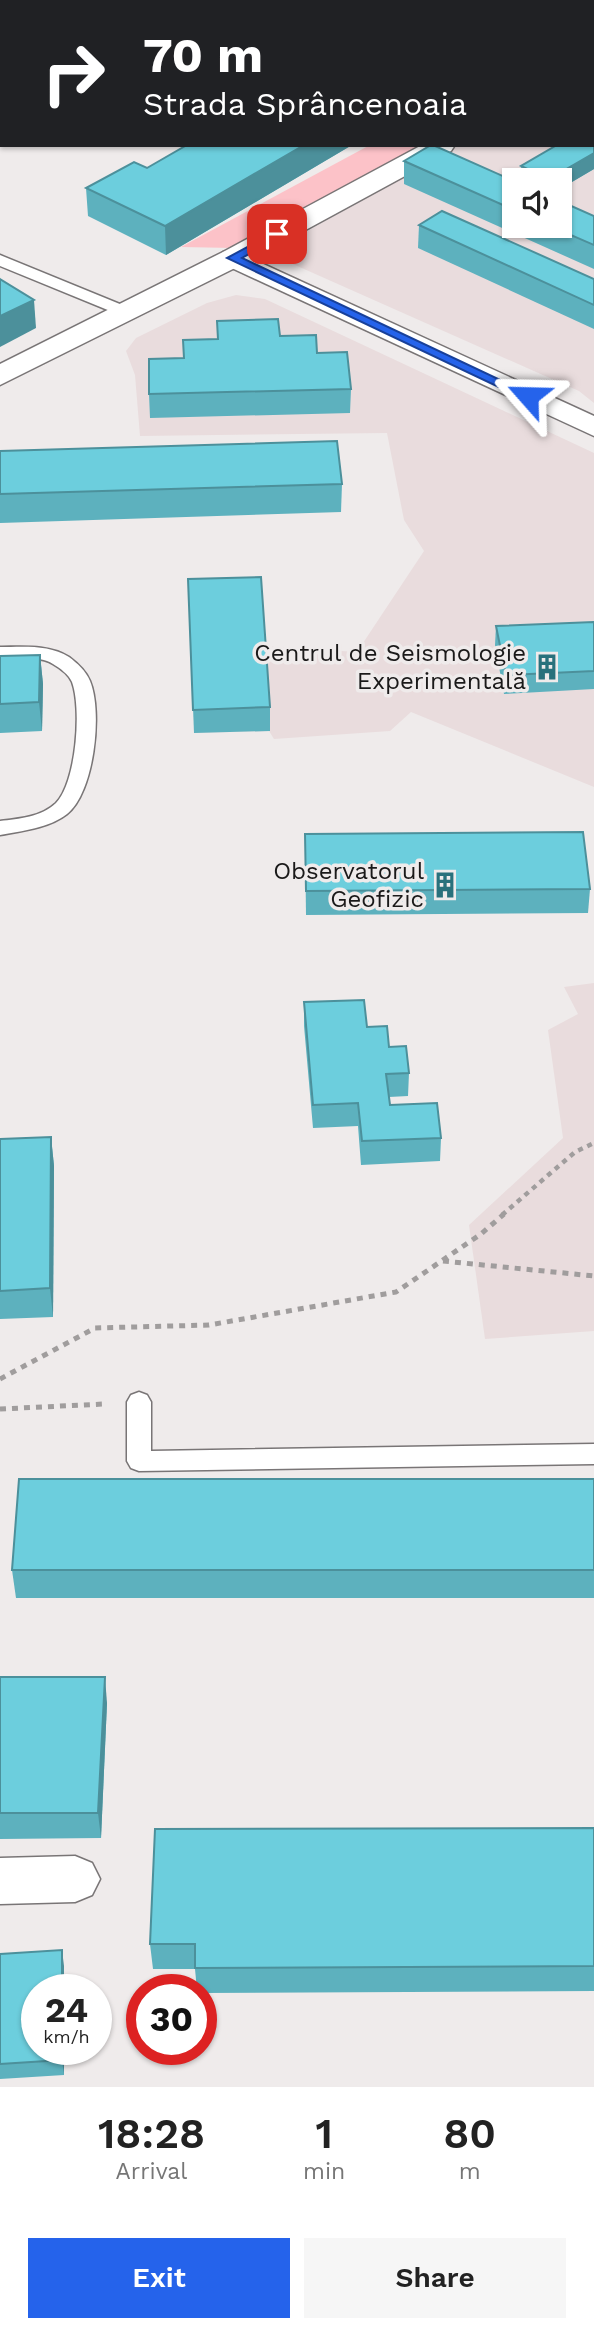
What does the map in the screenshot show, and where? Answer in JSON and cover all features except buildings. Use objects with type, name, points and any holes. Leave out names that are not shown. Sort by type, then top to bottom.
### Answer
[{"type":"street","points":[[0,376],[233,258],[438,147]]},
{"type":"street","points":[[233,258],[594,427]]},
{"type":"street","points":[[0,1881],[75,1879]]},
{"type":"lane","points":[[0,260],[126,312]]},
{"type":"lane","points":[[0,653],[54,656],[70,667],[81,681],[86,720],[77,786],[64,806],[53,814],[0,828]]},
{"type":"lane","points":[[139,1402],[139,1461],[594,1454]]},
{"type":"path","points":[[0,1379],[95,1328],[209,1325],[396,1292],[481,1234],[575,1152],[594,1143]]},
{"type":"path","points":[[442,1261],[594,1276]]},
{"type":"path","points":[[0,1409],[139,1402]]},
{"type":"shaded area","points":[[366,147],[417,147],[234,248],[181,247]]},
{"type":"shaded area","points":[[456,147],[594,147],[594,403],[579,391],[277,257],[281,246]]},
{"type":"shaded area","points":[[236,295],[265,299],[594,453],[594,787],[411,712],[390,731],[274,739],[269,731],[194,733],[262,646],[357,652],[424,551],[404,520],[387,433],[140,436],[135,375],[126,351],[136,338],[207,303]]},
{"type":"shaded area","points":[[594,983],[594,1331],[485,1339],[469,1225],[563,1138],[548,1030],[578,1014],[564,987]]},
{"type":"place","name":"Centrul de Seismologie Experimentală","points":[[547,667]]},
{"type":"place","name":"Observatorul Geofizic","points":[[445,885]]},
{"type":"route","points":[[277,234],[233,258],[528,396]]}]
